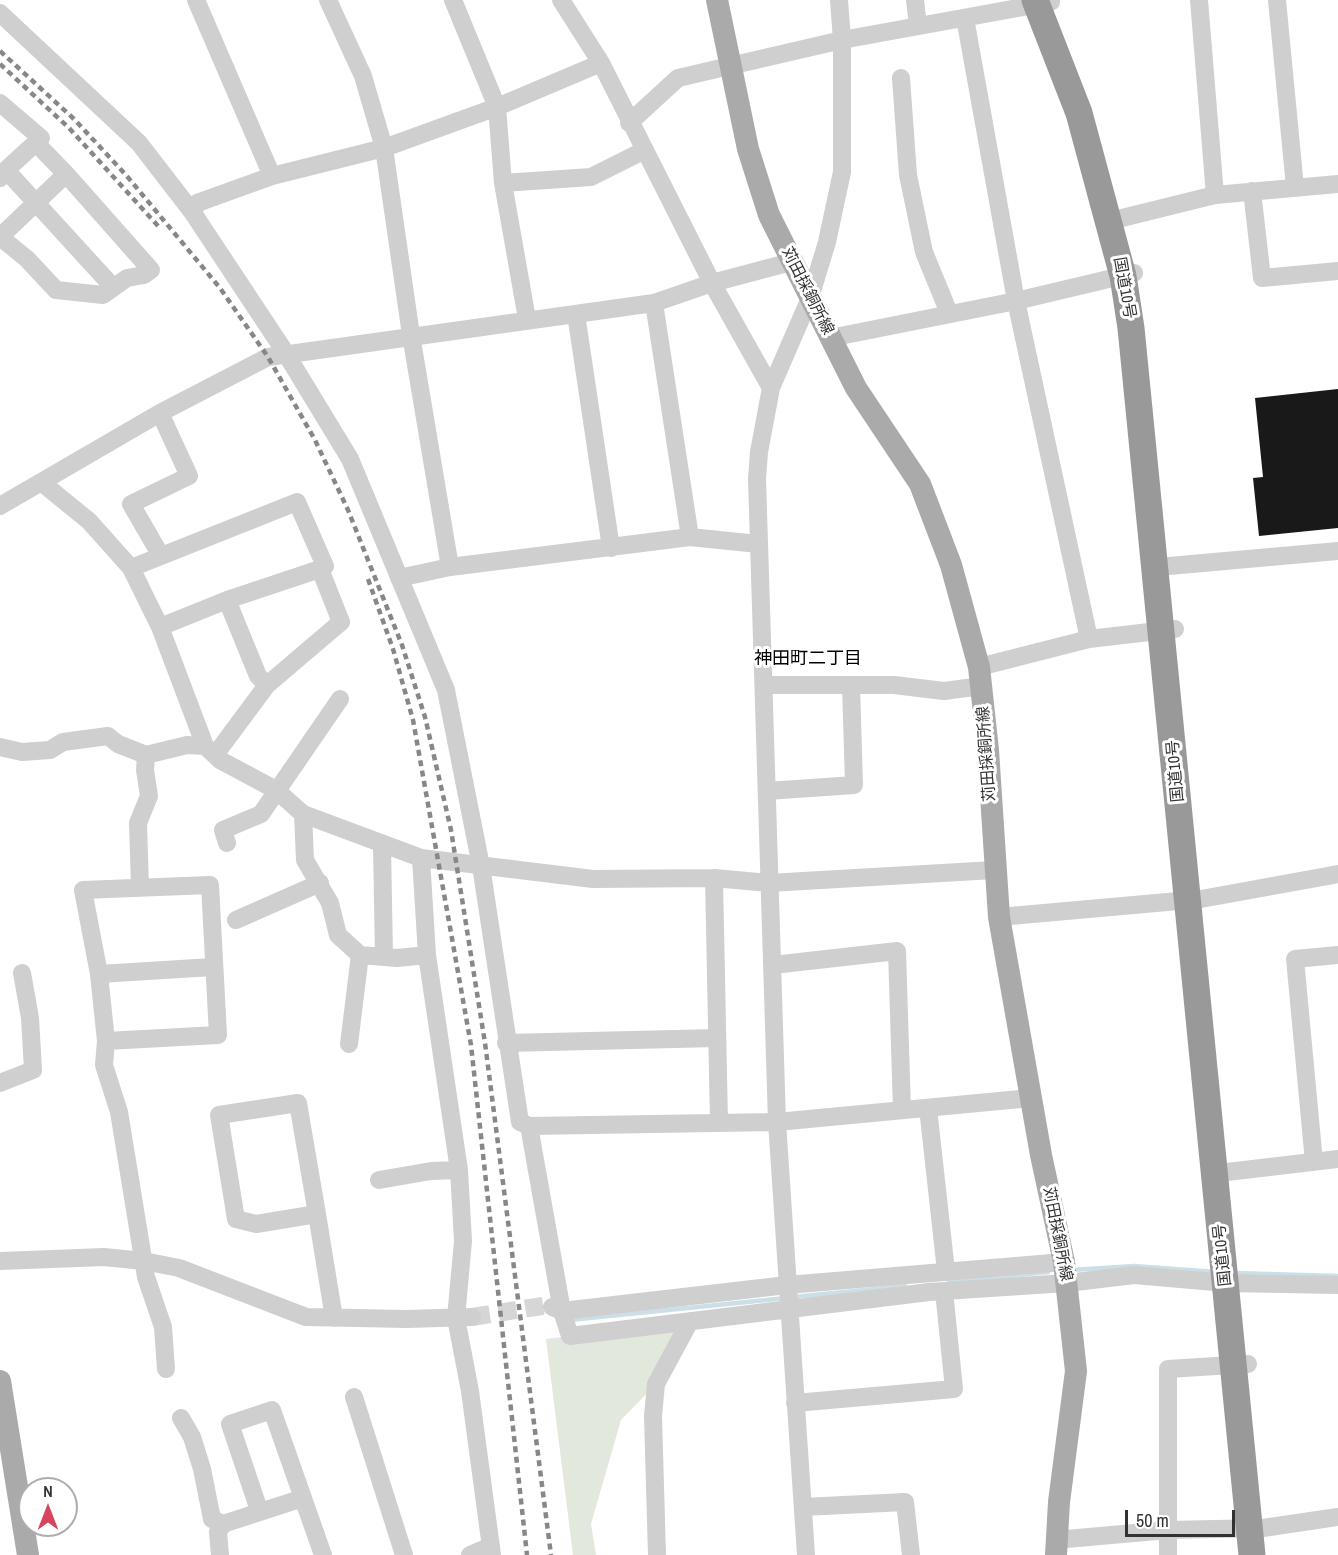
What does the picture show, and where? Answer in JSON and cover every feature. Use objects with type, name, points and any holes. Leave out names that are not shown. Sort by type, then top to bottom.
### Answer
[{"type":"highway","name":"国道10号","points":[[1043,2],[1103,141],[1122,218],[1139,394],[1169,630],[1241,1364],[1256,1528],[1252,1555]]},
{"type":"highway","name":"国道10号","points":[[1043,2],[1129,274],[1155,413],[1169,566],[1169,630]]},
{"type":"highway","name":"国道10号","points":[[1194,899],[1227,1172],[1233,1283]]},
{"type":"highway","name":"国道10号","points":[[1256,1528],[1266,1555]]},
{"type":"main road","name":"苅田採銅所線","points":[[717,0],[748,149],[769,215],[856,388],[920,484],[951,565],[981,676],[999,917],[1031,1098],[1066,1272],[1076,1371],[1056,1547]]},
{"type":"main road","points":[[1,1390],[28,1555]]},
{"type":"street","points":[[196,0],[272,176]]},
{"type":"street","points":[[328,0],[363,76],[384,148],[411,334],[450,567]]},
{"type":"street","points":[[453,0],[497,107],[503,183],[527,319]]},
{"type":"street","points":[[561,0],[601,63],[629,123],[712,283],[771,388]]},
{"type":"street","points":[[806,1555],[777,1122],[758,544],[759,452],[771,388],[810,298],[827,242],[842,172],[842,40],[839,0]]},
{"type":"street","points":[[915,0],[918,26]]},
{"type":"street","points":[[1199,0],[1215,195]]},
{"type":"street","points":[[1277,0],[1295,187]]},
{"type":"street","points":[[629,123],[678,78],[731,63],[1043,2]]},
{"type":"street","points":[[0,13],[139,143],[193,213],[285,352],[350,459],[446,690],[481,866],[506,1043],[520,1122],[529,1126],[777,1122],[1031,1098]]},
{"type":"street","points":[[965,18],[1016,301],[1089,639]]},
{"type":"street","points":[[193,213],[197,203],[272,176],[384,148],[497,107],[601,63]]},
{"type":"street","points":[[901,78],[908,175],[924,252],[949,313]]},
{"type":"street","points":[[0,103],[40,138],[3,174],[36,203],[113,287]]},
{"type":"street","points":[[36,143],[66,174],[152,270],[144,275],[127,278],[103,295],[56,290],[27,258],[0,237],[66,174]]},
{"type":"street","points":[[503,183],[591,177],[645,150]]},
{"type":"street","points":[[1122,218],[1215,195],[1338,183]]},
{"type":"street","points":[[1252,192],[1262,278],[1338,271]]},
{"type":"street","points":[[0,506],[160,413],[268,357],[285,352],[411,334],[654,303],[712,283],[791,262]]},
{"type":"street","points":[[830,338],[1016,301],[1129,274]]},
{"type":"street","points":[[654,303],[690,537]]},
{"type":"street","points":[[576,314],[611,548]]},
{"type":"street","points":[[160,413],[189,476],[131,504],[161,556]]},
{"type":"street","points":[[41,482],[89,521],[131,568],[160,627],[210,751]]},
{"type":"street","points":[[131,568],[297,502],[325,566],[226,600],[160,627]]},
{"type":"street","points":[[399,578],[450,567],[690,537],[758,544]]},
{"type":"street","points":[[1169,566],[1338,551]]},
{"type":"street","points":[[210,751],[267,685],[342,622],[320,569]]},
{"type":"street","points":[[226,600],[258,676],[267,685]]},
{"type":"street","points":[[764,685],[894,685],[944,691],[1089,639],[1169,630]]},
{"type":"street","points":[[766,791],[854,785],[851,685]]},
{"type":"street","points":[[227,843],[223,830],[261,814],[340,699]]},
{"type":"street","points":[[0,747],[22,752],[50,750],[63,742],[108,736],[118,744],[146,755],[187,745],[210,751],[276,790],[303,814],[421,858],[440,858],[481,866],[593,879],[714,878],[769,883],[994,870]]},
{"type":"street","points":[[140,887],[138,823],[149,796],[145,770],[146,755]]},
{"type":"street","points":[[303,814],[305,860],[330,903],[338,935],[360,955],[384,957],[427,955]]},
{"type":"street","points":[[382,845],[384,957]]},
{"type":"street","points":[[421,858],[427,955],[459,1170],[464,1317],[470,1391],[491,1550],[470,1555]]},
{"type":"street","points":[[999,917],[1194,899],[1338,874]]},
{"type":"street","points":[[714,878],[719,1123]]},
{"type":"street","points":[[236,920],[320,883]]},
{"type":"street","points":[[106,1041],[218,1035],[210,885],[83,891],[99,974],[106,1041],[104,1065],[119,1112],[146,1277],[163,1327],[166,1370]]},
{"type":"street","points":[[773,964],[897,951],[902,1110]]},
{"type":"street","points":[[349,1044],[360,955]]},
{"type":"street","points":[[1314,1162],[1295,959],[1338,955]]},
{"type":"street","points":[[99,974],[213,968]]},
{"type":"street","points":[[0,1083],[33,1070],[30,1018],[22,973]]},
{"type":"street","points":[[506,1043],[717,1038]]},
{"type":"street","points":[[317,1214],[256,1224],[236,1219],[219,1115],[298,1102],[317,1214],[334,1318]]},
{"type":"street","points":[[928,1108],[946,1271]]},
{"type":"street","points":[[529,1126],[555,1308],[570,1336],[944,1291],[1066,1272]]},
{"type":"street","points":[[1227,1172],[1338,1159]]},
{"type":"street","points":[[379,1180],[431,1171],[459,1170]]},
{"type":"street","points":[[0,1261],[104,1257],[144,1261],[179,1268],[306,1317],[464,1317]]},
{"type":"street","points":[[555,1308],[946,1271],[1066,1272],[1233,1283],[1338,1285]]},
{"type":"street","points":[[795,1403],[954,1389],[944,1291]]},
{"type":"street","points":[[657,1555],[653,1416],[656,1384],[690,1321]]},
{"type":"street","points":[[1168,1555],[1168,1370],[1241,1364]]},
{"type":"street","points":[[354,1397],[404,1555]]},
{"type":"street","points":[[259,1510],[230,1424],[272,1410],[323,1555]]},
{"type":"street","points":[[181,1418],[192,1437],[202,1469],[212,1519],[223,1524]]},
{"type":"street","points":[[220,1555],[218,1532],[223,1524],[259,1510],[303,1498]]},
{"type":"street","points":[[803,1507],[905,1502],[910,1555]]},
{"type":"street","points":[[1056,1547],[1168,1530],[1256,1528],[1338,1517]]},
{"type":"shaded area","points":[[690,1321],[656,1384],[621,1420],[591,1524],[596,1555],[573,1555],[546,1339]]},
{"type":"building","points":[[1338,389],[1338,528],[1259,536],[1253,478],[1263,477],[1255,398]]},
{"type":"waterway","points":[[1072,1270],[1134,1266],[1216,1272]]},
{"type":"waterway","points":[[949,1282],[1048,1272]]},
{"type":"waterway","points":[[1233,1273],[1338,1276]]},
{"type":"waterway","points":[[794,1297],[905,1286]]},
{"type":"waterway","points":[[570,1320],[786,1298]]},
{"type":"tunnel","points":[[472,1317],[548,1305]]},
{"type":"railway","points":[[0,51],[74,119],[126,175],[220,288],[268,357],[315,440],[348,510],[402,645],[425,717],[451,830],[485,1043],[551,1555]]},
{"type":"railway","points":[[0,64],[69,128],[159,227]]},
{"type":"railway","points":[[368,579],[393,649],[413,720],[471,1045],[527,1555]]},
{"type":"district","name":"神田町二丁目","points":[[808,659]]}]
